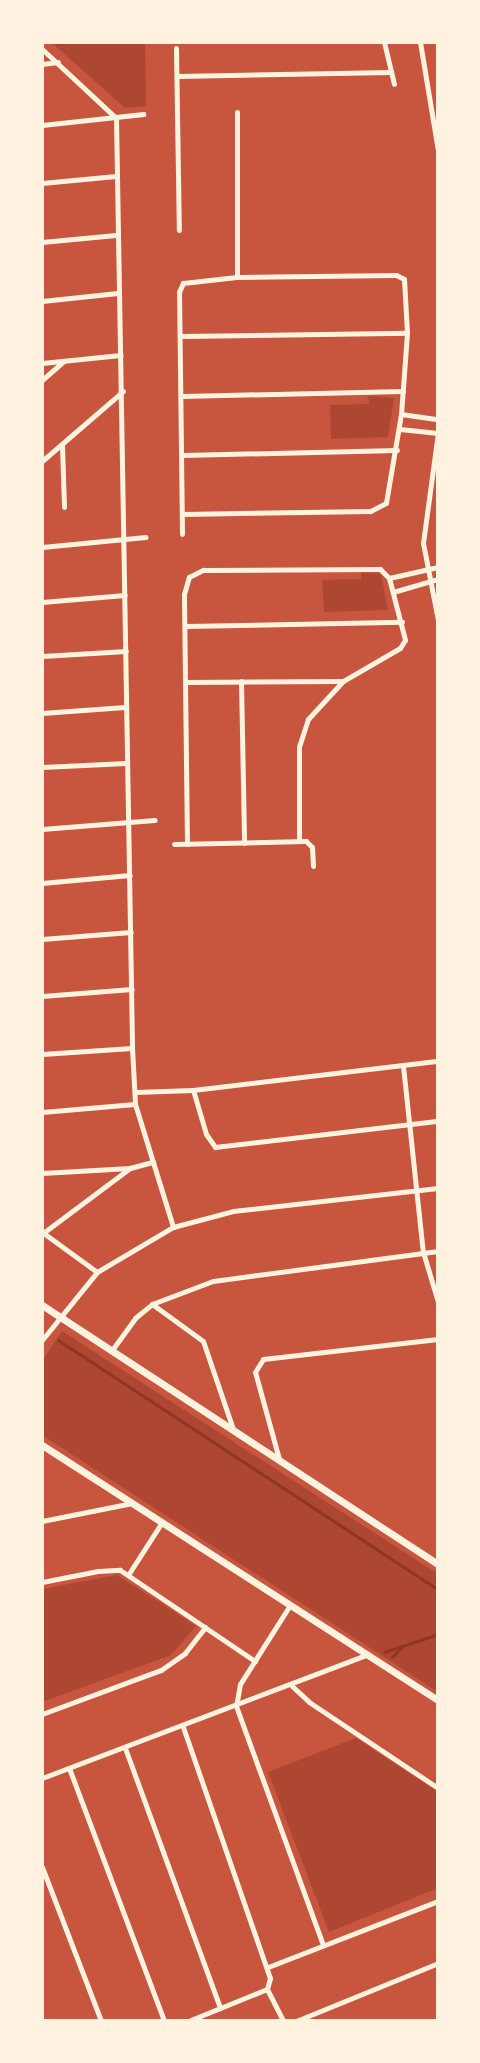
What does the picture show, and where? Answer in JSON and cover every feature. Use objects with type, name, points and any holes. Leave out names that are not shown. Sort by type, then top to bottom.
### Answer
[{"type":"street","points":[[384,42],[394,84]]},
{"type":"street","points":[[420,42],[438,151]]},
{"type":"street","points":[[176,48],[179,230]]},
{"type":"street","points":[[42,49],[116,118],[116,235],[123,391],[125,707],[132,1048],[135,1104],[173,1227]]},
{"type":"street","points":[[42,64],[58,62]]},
{"type":"street","points":[[177,76],[391,72]]},
{"type":"street","points":[[237,112],[237,278]]},
{"type":"street","points":[[42,125],[143,114]]},
{"type":"street","points":[[42,183],[116,176]]},
{"type":"street","points":[[42,242],[116,235]]},
{"type":"street","points":[[182,514],[370,511],[381,507],[388,498],[397,450],[407,333],[406,284],[396,274],[237,278],[191,280],[183,283],[179,292],[182,534]]},
{"type":"street","points":[[42,301],[118,293]]},
{"type":"street","points":[[180,336],[407,333]]},
{"type":"street","points":[[42,363],[121,355]]},
{"type":"street","points":[[42,380],[63,362]]},
{"type":"street","points":[[42,461],[123,391]]},
{"type":"street","points":[[182,396],[403,391]]},
{"type":"street","points":[[401,414],[438,419]]},
{"type":"street","points":[[400,429],[438,433],[423,529],[425,570],[438,620]]},
{"type":"street","points":[[62,446],[64,507]]},
{"type":"street","points":[[182,455],[397,450]]},
{"type":"street","points":[[42,546],[146,537]]},
{"type":"street","points":[[187,844],[184,682],[186,585],[195,572],[369,567],[380,569],[389,578],[406,636],[400,648],[343,681],[314,710],[302,733],[299,842]]},
{"type":"street","points":[[389,578],[438,567]]},
{"type":"street","points":[[393,592],[438,579]]},
{"type":"street","points":[[42,602],[125,595]]},
{"type":"street","points":[[185,626],[402,622]]},
{"type":"street","points":[[42,656],[126,651]]},
{"type":"street","points":[[241,681],[244,843]]},
{"type":"street","points":[[184,682],[343,681]]},
{"type":"street","points":[[42,713],[125,707]]},
{"type":"street","points":[[42,767],[126,763]]},
{"type":"street","points":[[42,829],[155,820]]},
{"type":"street","points":[[174,844],[299,842],[311,845],[313,866]]},
{"type":"street","points":[[42,883],[130,875]]},
{"type":"street","points":[[42,939],[131,932]]},
{"type":"street","points":[[42,996],[132,989]]},
{"type":"street","points":[[42,1054],[132,1048]]},
{"type":"street","points":[[135,1092],[193,1090],[438,1061]]},
{"type":"street","points":[[403,1066],[423,1252],[438,1302]]},
{"type":"street","points":[[193,1090],[206,1134],[215,1147],[438,1121]]},
{"type":"street","points":[[42,1112],[135,1104]]},
{"type":"street","points":[[42,1173],[130,1168],[153,1162]]},
{"type":"street","points":[[97,1272],[43,1232],[130,1168]]},
{"type":"street","points":[[42,1340],[97,1272],[173,1227],[233,1211],[417,1187],[438,1188]]},
{"type":"street","points":[[112,1350],[135,1318],[152,1304],[191,1288],[236,1276],[438,1251]]},
{"type":"street","points":[[152,1304],[203,1341],[233,1429]]},
{"type":"street","points":[[42,1305],[438,1564]]},
{"type":"street","points":[[279,1459],[257,1382],[257,1364],[272,1357],[438,1339]]},
{"type":"street","points":[[42,1444],[438,1700]]},
{"type":"street","points":[[42,1521],[132,1503]]},
{"type":"street","points":[[128,1575],[162,1522]]},
{"type":"street","points":[[42,1582],[110,1569],[128,1575],[255,1661]]},
{"type":"street","points":[[290,1605],[240,1684],[236,1706],[323,1945]]},
{"type":"street","points":[[42,1714],[161,1670],[185,1653],[205,1627]]},
{"type":"street","points":[[42,1778],[292,1686],[368,1654]]},
{"type":"street","points":[[292,1686],[323,1712],[437,1783]]},
{"type":"street","points":[[183,1727],[268,1967],[270,1983],[267,1989],[188,2021]]},
{"type":"street","points":[[125,1748],[220,2008]]},
{"type":"street","points":[[69,1768],[164,2021]]},
{"type":"street","points":[[42,1867],[101,2021]]},
{"type":"street","points":[[268,1967],[438,1901]]},
{"type":"street","points":[[296,2021],[438,1963]]},
{"type":"street","points":[[267,1989],[283,2021]]},
{"type":"shaded area","points":[[51,42],[145,42],[146,106],[125,108]]},
{"type":"shaded area","points":[[368,396],[394,398],[388,437],[331,439],[330,405],[369,404]]},
{"type":"shaded area","points":[[361,572],[381,574],[388,610],[324,612],[322,580],[361,579]]},
{"type":"shaded area","points":[[62,1331],[438,1574],[438,1692],[42,1435],[42,1361]]},
{"type":"shaded area","points":[[117,1575],[196,1626],[171,1655],[42,1702],[42,1589]]},
{"type":"shaded area","points":[[356,1738],[438,1792],[438,1888],[329,1932],[268,1772]]},
{"type":"waterway","points":[[58,1340],[438,1590]]},
{"type":"waterway","points":[[384,1652],[438,1634]]},
{"type":"waterway","points":[[392,1657],[401,1648]]}]
